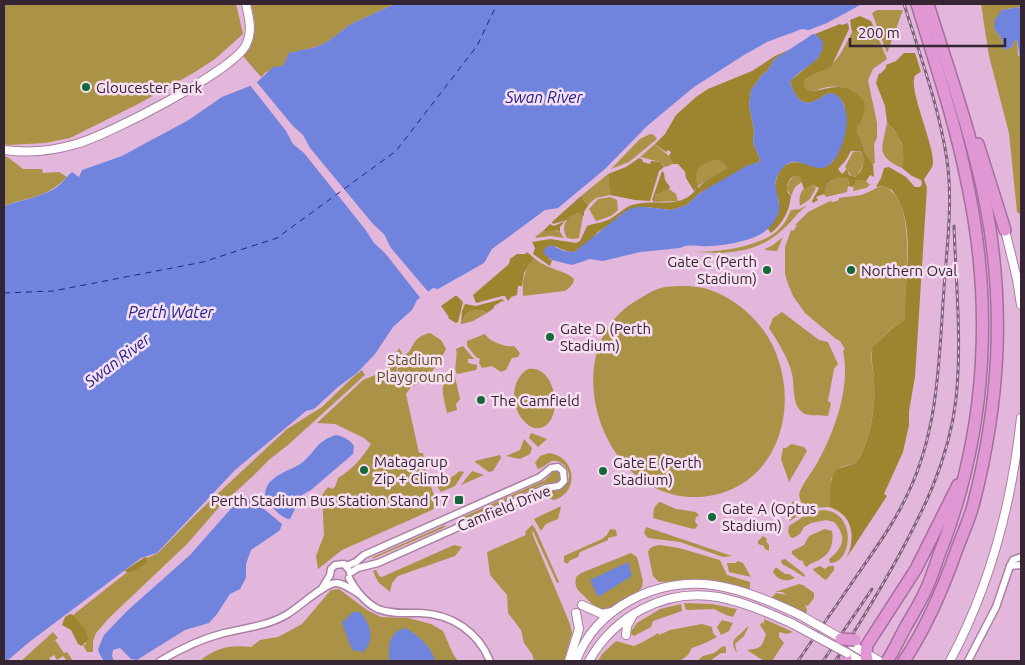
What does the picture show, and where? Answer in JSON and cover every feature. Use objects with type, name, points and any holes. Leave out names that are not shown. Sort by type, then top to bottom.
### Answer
[{"type":"highway","points":[[917,4],[984,161],[1005,230]]},
{"type":"highway","points":[[887,661],[928,586],[957,507],[966,471],[981,388],[983,349],[980,275],[966,178],[934,41],[928,4]]},
{"type":"highway","points":[[904,661],[945,584],[973,504],[992,414],[998,348],[995,270],[986,210],[972,150],[934,41]]},
{"type":"highway","points":[[866,659],[867,645],[916,569],[966,471]]},
{"type":"highway","points":[[841,638],[848,651],[873,636]]},
{"type":"street","points":[[4,150],[48,150],[74,145],[104,134],[153,109],[221,68],[235,58],[246,46],[250,30],[246,4]]},
{"type":"street","points":[[1005,230],[1021,303]]},
{"type":"street","points":[[950,661],[980,596],[995,550],[1011,485],[1021,418]]},
{"type":"street","name":"Camfield Drive","points":[[346,566],[356,562],[364,555],[540,476],[551,468],[558,467],[565,474],[564,481],[559,486],[546,488],[378,563],[358,568],[349,575]]},
{"type":"street","points":[[968,661],[996,607],[1013,560],[1021,557]]},
{"type":"street","points":[[320,591],[335,565],[341,564],[346,566],[359,594],[369,604],[384,611],[439,615],[453,621],[474,636],[490,661]]},
{"type":"street","points":[[1010,566],[1021,564]]},
{"type":"street","points":[[160,661],[211,637],[256,626],[286,615],[320,591],[338,583],[349,575]]},
{"type":"street","points":[[330,576],[338,583],[359,594]]},
{"type":"street","points":[[576,661],[594,632],[613,612],[642,594],[671,586],[691,584],[714,585],[771,602],[800,615],[841,638]]},
{"type":"street","points":[[588,661],[607,635],[634,613],[656,603],[690,596],[717,597],[742,603],[767,612],[866,659]]},
{"type":"street","points":[[582,605],[602,614],[613,612]]},
{"type":"street","points":[[569,661],[579,629],[576,613]]},
{"type":"street","points":[[626,635],[627,626],[634,613]]},
{"type":"green space","name":"Gloucester Park","points":[[4,4],[236,4],[243,34],[215,59],[195,72],[140,103],[70,138],[45,143],[8,145],[4,144]]},
{"type":"green space","points":[[251,4],[395,4],[351,24],[327,42],[316,47],[290,53],[283,66],[266,72],[261,77],[243,56],[248,50],[254,31],[255,24]]},
{"type":"green space","points":[[981,4],[1021,4],[1021,11],[1020,7],[1002,10],[994,29],[1001,38],[1004,50],[1012,47],[1014,41],[1017,40],[1018,55],[1021,58],[1021,215],[1017,212],[1009,133],[989,56]]},
{"type":"green space","points":[[877,10],[903,10],[887,53],[872,13]]},
{"type":"green space","points":[[861,31],[879,40],[887,59],[873,69],[868,80],[877,123],[877,138],[874,144],[875,163],[873,164],[866,154],[857,133],[857,125],[861,123],[863,112],[856,93],[848,89],[836,87],[809,91],[804,85],[805,79],[823,71],[834,62],[852,32]]},
{"type":"green space","points":[[887,122],[898,137],[903,149],[904,162],[902,168],[887,159],[882,150]]},
{"type":"green space","points":[[650,134],[654,135],[657,139],[629,162],[611,169],[640,139]]},
{"type":"green space","points":[[655,144],[669,156],[673,164],[665,167],[660,162],[640,157]]},
{"type":"green space","points":[[859,151],[863,156],[864,163],[857,176],[852,177],[845,167],[853,152]]},
{"type":"green space","points":[[5,156],[23,169],[42,169],[43,173],[59,172],[67,177],[44,193],[4,206]]},
{"type":"green space","points":[[714,160],[722,162],[727,168],[697,187],[696,173],[698,169]]},
{"type":"green space","points":[[608,174],[610,195],[596,198],[589,204],[586,203],[581,196]]},
{"type":"green space","points":[[794,176],[800,177],[802,182],[795,187],[791,196],[787,189],[789,182]]},
{"type":"green space","points":[[844,177],[849,180],[847,192],[826,197],[826,186],[835,179]]},
{"type":"green space","points":[[856,180],[866,181],[870,185],[853,191]]},
{"type":"green space","points":[[812,185],[816,188],[810,199],[800,206],[801,192]]},
{"type":"green space","points":[[883,186],[894,194],[902,208],[906,226],[905,320],[890,330],[872,351],[874,379],[873,413],[861,455],[856,463],[841,467],[831,479],[832,491],[829,507],[811,508],[801,502],[799,492],[823,452],[835,425],[845,380],[843,351],[845,349],[840,341],[805,313],[793,296],[785,274],[785,247],[791,230],[793,231],[797,226],[795,225],[808,212],[830,201],[833,202],[839,200],[839,198],[861,195]]},
{"type":"green space","points":[[669,189],[676,194],[678,201],[653,202],[656,195]]},
{"type":"green space","points":[[610,197],[617,200],[618,210],[611,216],[596,221],[589,209],[598,199]]},
{"type":"green space","points":[[807,205],[773,238],[761,244],[725,253],[696,252],[717,251],[753,244],[773,234],[781,227],[791,210],[800,209]]},
{"type":"green space","points":[[582,212],[579,238],[567,238],[564,230],[566,222],[572,213]]},
{"type":"green space","points":[[555,230],[560,232],[564,238],[550,236],[535,237],[543,231]]},
{"type":"green space","points":[[783,237],[777,251],[765,250],[765,249]]},
{"type":"green space","points":[[534,258],[570,276],[574,279],[572,285],[564,291],[523,296],[524,276]]},
{"type":"green space","points":[[688,286],[705,288],[728,298],[754,319],[771,343],[781,370],[785,399],[781,427],[771,453],[754,475],[730,490],[700,497],[666,492],[637,476],[615,451],[600,420],[593,387],[596,355],[610,325],[634,302],[653,291],[665,287]]},
{"type":"green space","points":[[478,309],[487,313],[473,321],[462,324],[467,314],[472,310]]},
{"type":"green space","points":[[782,312],[819,340],[828,342],[838,364],[834,369],[828,401],[831,403],[828,416],[805,414],[797,406],[788,362],[769,328],[773,318]]},
{"type":"green space","name":"Stadium Playground","points":[[430,333],[441,340],[446,349],[440,360],[428,376],[419,383],[413,386],[400,381],[398,377],[398,364],[400,360],[409,352],[417,340]]},
{"type":"green space","points":[[485,334],[498,343],[514,346],[520,353],[518,357],[512,358],[506,370],[501,372],[492,366],[482,368],[479,363],[480,359],[467,346],[467,341]]},
{"type":"green space","points":[[463,346],[474,359],[468,359],[468,363],[477,365],[477,368],[476,370],[458,374],[456,373],[456,349]]},
{"type":"green space","points":[[399,348],[402,353],[398,360],[398,377],[399,381],[411,387],[406,394],[419,453],[423,453],[427,475],[434,495],[432,499],[436,506],[432,510],[342,550],[318,569],[316,556],[324,535],[322,495],[328,487],[332,489],[335,487],[338,478],[357,463],[371,444],[364,438],[335,424],[317,423],[363,380],[387,370]]},
{"type":"green space","points":[[453,368],[460,399],[456,404],[457,410],[447,413],[443,384]]},
{"type":"green space","points":[[528,369],[538,370],[546,375],[554,395],[555,406],[553,416],[548,424],[540,428],[529,426],[526,423],[517,411],[515,403],[515,387],[522,374]]},
{"type":"green space","points":[[362,370],[365,375],[221,505],[187,544],[110,617],[96,633],[93,641],[93,652],[87,652],[83,645],[86,644],[80,626],[73,615],[126,573],[147,558],[158,553],[195,515],[287,429],[322,407]]},
{"type":"green space","points":[[531,433],[547,439],[538,447],[529,438]]},
{"type":"green space","points":[[524,439],[532,448],[530,454],[520,459],[506,456],[520,450]]},
{"type":"green space","points":[[791,444],[804,447],[807,451],[789,482],[781,459],[783,448]]},
{"type":"green space","points":[[549,453],[565,460],[571,475],[568,490],[563,496],[554,500],[545,497],[544,492],[565,485],[569,475],[563,464],[556,461],[552,461],[538,469],[535,463],[540,456]]},
{"type":"green space","points":[[500,455],[501,458],[493,471],[489,472],[475,462],[475,461]]},
{"type":"green space","points":[[460,471],[464,472],[455,486],[441,492],[436,485]]},
{"type":"green space","points":[[472,471],[484,475],[461,485]]},
{"type":"green space","points":[[557,471],[561,475],[559,482],[543,484],[464,520],[463,517],[545,480],[553,472]]},
{"type":"green space","points":[[793,501],[804,511],[790,521],[788,516],[791,513],[789,507]]},
{"type":"green space","points":[[660,502],[676,509],[696,512],[699,516],[696,517],[695,522],[698,525],[695,529],[653,518],[654,508]]},
{"type":"green space","points":[[561,507],[558,519],[546,524],[541,531],[534,519]]},
{"type":"green space","points":[[823,510],[834,513],[842,519],[848,538],[847,547],[843,555],[837,561],[830,563],[829,559],[838,551],[842,542],[841,532],[834,522],[826,520],[811,523],[793,538],[790,537],[788,531],[789,526],[809,513]]},
{"type":"green space","points":[[445,525],[441,529],[372,559],[373,557]]},
{"type":"green space","points":[[532,525],[559,582],[557,583],[533,531],[532,533],[570,624],[572,633],[564,661],[534,661],[532,654],[524,643],[521,630],[508,613],[507,595],[490,575],[487,552],[526,535],[525,532]]},
{"type":"green space","points":[[646,527],[732,556],[723,557],[680,542],[648,538],[644,533]]},
{"type":"green space","points":[[610,529],[616,530],[617,536],[608,538],[608,540],[580,552],[578,557],[569,561],[568,564],[564,562],[564,556],[602,539]]},
{"type":"green space","points":[[825,529],[832,531],[833,539],[830,550],[825,556],[807,567],[803,561],[792,554],[792,551],[804,545],[809,536]]},
{"type":"green space","points":[[763,536],[767,539],[769,551],[764,546],[758,544],[758,541]]},
{"type":"green space","points":[[454,545],[462,547],[455,556],[398,576],[392,583],[390,592],[378,582],[373,571],[376,570],[379,576],[382,577]]},
{"type":"green space","points":[[660,545],[679,548],[720,560],[727,575],[750,582],[750,590],[703,580],[659,582],[653,576],[648,552],[651,547]]},
{"type":"green space","points":[[631,553],[637,557],[643,581],[642,587],[638,592],[606,612],[593,605],[578,589],[576,577],[581,573]]},
{"type":"green space","points":[[785,559],[805,575],[804,577],[782,564],[781,560]]},
{"type":"green space","points":[[738,561],[743,563],[751,577],[729,572],[727,563]]},
{"type":"green space","points":[[820,566],[825,569],[829,566],[834,566],[834,570],[825,580],[813,570]]},
{"type":"green space","points":[[775,568],[795,578],[789,580],[780,579],[773,572]]},
{"type":"green space","points":[[799,584],[814,593],[814,598],[808,606],[805,605],[806,614],[771,598],[776,593],[787,595],[782,592],[775,592]]},
{"type":"green space","points":[[339,589],[367,610],[381,617],[408,618],[431,624],[443,631],[458,661],[200,661],[206,656],[224,648],[237,646],[251,647],[260,640],[278,637],[302,624],[331,590]]},
{"type":"green space","points":[[684,603],[712,604],[737,609],[733,617],[714,609],[686,610]]},
{"type":"green space","points":[[681,604],[682,611],[653,621],[651,627],[634,636],[630,633],[637,623],[660,609]]},
{"type":"green space","points":[[764,619],[793,632],[787,634],[779,632],[779,637],[784,643],[772,661],[764,661],[747,650],[758,648],[761,645],[766,634],[760,625],[762,622],[764,624]]},
{"type":"green space","points":[[722,620],[733,623],[729,631],[721,635],[717,627]]},
{"type":"green space","points":[[702,624],[712,627],[713,633],[717,637],[692,648],[688,655],[680,661],[598,661],[602,654],[616,641],[634,646],[658,633],[659,635],[670,630]]},
{"type":"green space","points":[[749,626],[744,636],[735,644],[737,653],[733,645],[734,641]]},
{"type":"green space","points":[[53,632],[58,638],[55,640],[64,653],[67,652],[73,661],[67,661],[63,656],[57,660],[54,655],[49,658],[51,661],[21,661]]},
{"type":"green space","points":[[723,646],[726,647],[726,653],[721,653],[710,661],[697,661],[703,656],[714,653]]},
{"type":"shaded area","points":[[860,16],[871,21],[879,40],[864,31],[852,32],[850,20]]},
{"type":"shaded area","points":[[848,23],[849,29],[831,67],[805,79],[804,85],[807,90],[813,91],[841,87],[859,95],[864,103],[864,111],[861,123],[857,126],[857,133],[866,154],[873,164],[874,177],[870,175],[866,181],[856,180],[853,187],[848,186],[847,178],[834,179],[825,188],[826,197],[824,194],[816,197],[818,200],[813,203],[812,201],[819,188],[812,185],[804,189],[800,177],[794,176],[790,179],[787,186],[788,193],[791,196],[787,212],[779,225],[771,233],[768,229],[778,209],[779,201],[775,188],[776,179],[781,169],[790,163],[798,162],[824,167],[831,164],[837,154],[845,115],[842,101],[831,93],[812,102],[804,102],[797,97],[790,81],[819,57],[815,34],[840,24]],"holes":[[[851,151],[860,151],[864,162],[860,172],[855,177],[849,175],[847,169],[842,174],[838,169]]]},
{"type":"shaded area","points":[[791,49],[775,59],[751,90],[749,105],[754,130],[753,143],[760,159],[759,162],[750,165],[700,193],[687,205],[671,210],[646,207],[620,215],[614,222],[598,232],[592,239],[574,252],[548,246],[549,259],[552,260],[550,266],[533,254],[535,248],[532,242],[550,239],[576,243],[580,241],[587,226],[607,220],[629,206],[641,203],[676,202],[691,195],[697,188],[694,191],[686,178],[685,172],[678,164],[673,164],[669,156],[671,152],[668,150],[666,152],[655,144],[665,134],[676,115],[696,97],[708,89],[752,71],[775,56]],"holes":[[[716,160],[722,162],[727,168],[705,181],[698,188],[696,177],[698,170],[704,164]]]},
{"type":"shaded area","points":[[904,53],[915,53],[921,72],[915,76],[915,92],[930,143],[933,163],[924,180],[927,187],[915,377],[909,411],[909,425],[903,452],[884,494],[887,496],[847,557],[852,534],[848,521],[837,510],[829,507],[833,475],[840,468],[856,463],[865,445],[874,403],[873,347],[895,326],[905,320],[908,253],[905,220],[900,204],[892,190],[883,186],[876,187],[884,168],[889,167],[906,177],[915,187],[920,187],[922,184],[921,180],[902,168],[904,160],[902,144],[887,122],[885,106],[876,83],[879,73],[886,68],[886,65],[896,61]]},
{"type":"shaded area","points":[[639,158],[643,162],[650,164],[651,161],[660,162],[664,167],[659,171],[650,201],[610,195],[608,174],[626,167]]},
{"type":"shaded area","points":[[662,171],[670,187],[656,195],[654,201],[652,200]]},
{"type":"shaded area","points":[[581,196],[589,204],[584,212],[584,216],[576,213],[567,220],[553,224],[552,222]]},
{"type":"shaded area","points":[[565,221],[560,227],[560,232],[557,230],[543,231],[550,224],[554,226]]},
{"type":"shaded area","points":[[527,252],[534,258],[524,273],[522,286],[518,286],[517,295],[511,297],[508,301],[505,296],[502,296],[476,303],[473,295],[509,264],[510,259],[517,254],[525,254]]},
{"type":"shaded area","points":[[455,296],[463,302],[458,322],[456,323],[448,318],[441,306]]},
{"type":"shaded area","points":[[502,299],[505,302],[502,301],[487,313],[479,310],[471,311],[465,316],[461,324],[462,311],[465,304],[476,306]]},
{"type":"shaded area","points":[[145,557],[147,562],[139,568],[130,572],[124,571]]},
{"type":"shaded area","points":[[70,614],[86,631],[88,639],[82,646],[78,644],[71,630],[62,625],[65,617]]},
{"type":"water","name":"Perth Water","points":[[395,4],[862,4],[827,23],[809,30],[802,29],[767,42],[694,87],[647,126],[605,169],[558,208],[545,210],[492,249],[484,263],[438,289],[433,288],[417,300],[412,310],[393,327],[375,354],[357,373],[314,409],[306,411],[235,470],[157,553],[141,558],[7,661],[4,661],[4,206],[36,197],[54,189],[72,172],[79,177],[82,170],[122,156],[187,121],[222,97],[255,84],[273,67],[283,66],[289,53],[316,47],[327,42],[351,24]]},
{"type":"water","points":[[1020,7],[1020,59],[1017,40],[1014,41],[1012,47],[1004,50],[1001,38],[994,29],[995,19],[1002,10]]},
{"type":"water","points":[[813,34],[817,35],[823,42],[823,49],[816,60],[790,82],[800,100],[807,103],[831,93],[840,98],[847,119],[845,136],[838,153],[828,166],[816,168],[791,162],[781,170],[775,183],[779,212],[764,232],[750,239],[728,244],[687,246],[640,252],[603,261],[590,259],[572,265],[552,260],[544,254],[545,248],[551,245],[564,251],[574,252],[627,210],[646,207],[671,210],[687,205],[700,193],[746,166],[759,162],[760,159],[753,143],[754,130],[749,105],[751,90],[775,59]]},
{"type":"water","points":[[336,435],[346,439],[354,446],[353,454],[311,490],[302,495],[290,519],[276,511],[266,498],[265,492],[268,484],[276,477],[300,464],[323,441]]},
{"type":"water","points":[[246,496],[282,524],[280,530],[251,550],[246,564],[246,578],[240,589],[230,594],[209,623],[185,630],[137,660],[131,659],[120,648],[113,650],[112,656],[114,661],[104,661],[98,649],[104,635],[127,611],[190,555],[235,504]]},
{"type":"water","points":[[628,562],[632,576],[598,597],[590,580]]},
{"type":"water","points":[[353,612],[360,612],[369,626],[369,642],[363,652],[352,650],[342,623]]},
{"type":"water","points":[[405,628],[423,641],[434,656],[435,661],[389,661],[392,636]]},
{"type":"pier","points":[[255,80],[292,125],[303,135],[310,148],[373,224],[384,234],[391,248],[430,294],[422,300],[385,253],[374,243],[304,153],[293,144],[286,131],[249,84]]},
{"type":"ferry route","points":[[4,293],[53,291],[203,262],[277,238],[396,151],[477,46],[497,4]]},
{"type":"railway","points":[[798,661],[880,542],[898,512],[919,467],[932,417],[939,366],[948,240],[949,176],[944,140],[934,101],[904,4]]},
{"type":"railway","points":[[835,661],[872,603],[914,528],[933,486],[947,444],[958,378],[958,312],[954,226]]},
{"type":"railway","points":[[823,661],[872,589]]},
{"type":"place","name":"Gloucester Park","points":[[86,87]]},
{"type":"place","name":"Gate C (Perth Stadium)","points":[[767,270]]},
{"type":"place","name":"Northern Oval","points":[[851,270]]},
{"type":"place","name":"Gate D (Perth Stadium)","points":[[550,337]]},
{"type":"place","name":"The Camfield","points":[[481,400]]},
{"type":"place","name":"Matagarup Zip + Climb","points":[[364,470]]},
{"type":"place","name":"Gate E (Perth Stadium)","points":[[603,471]]},
{"type":"place","name":"Perth Stadium Bus Station Stand 17","points":[[459,500]]},
{"type":"place","name":"Gate A (Optus Stadium)","points":[[712,517]]},
{"type":"water label","name":"Swan River","points":[[544,97]]},
{"type":"water label","name":"Swan River","points":[[117,360]]}]
